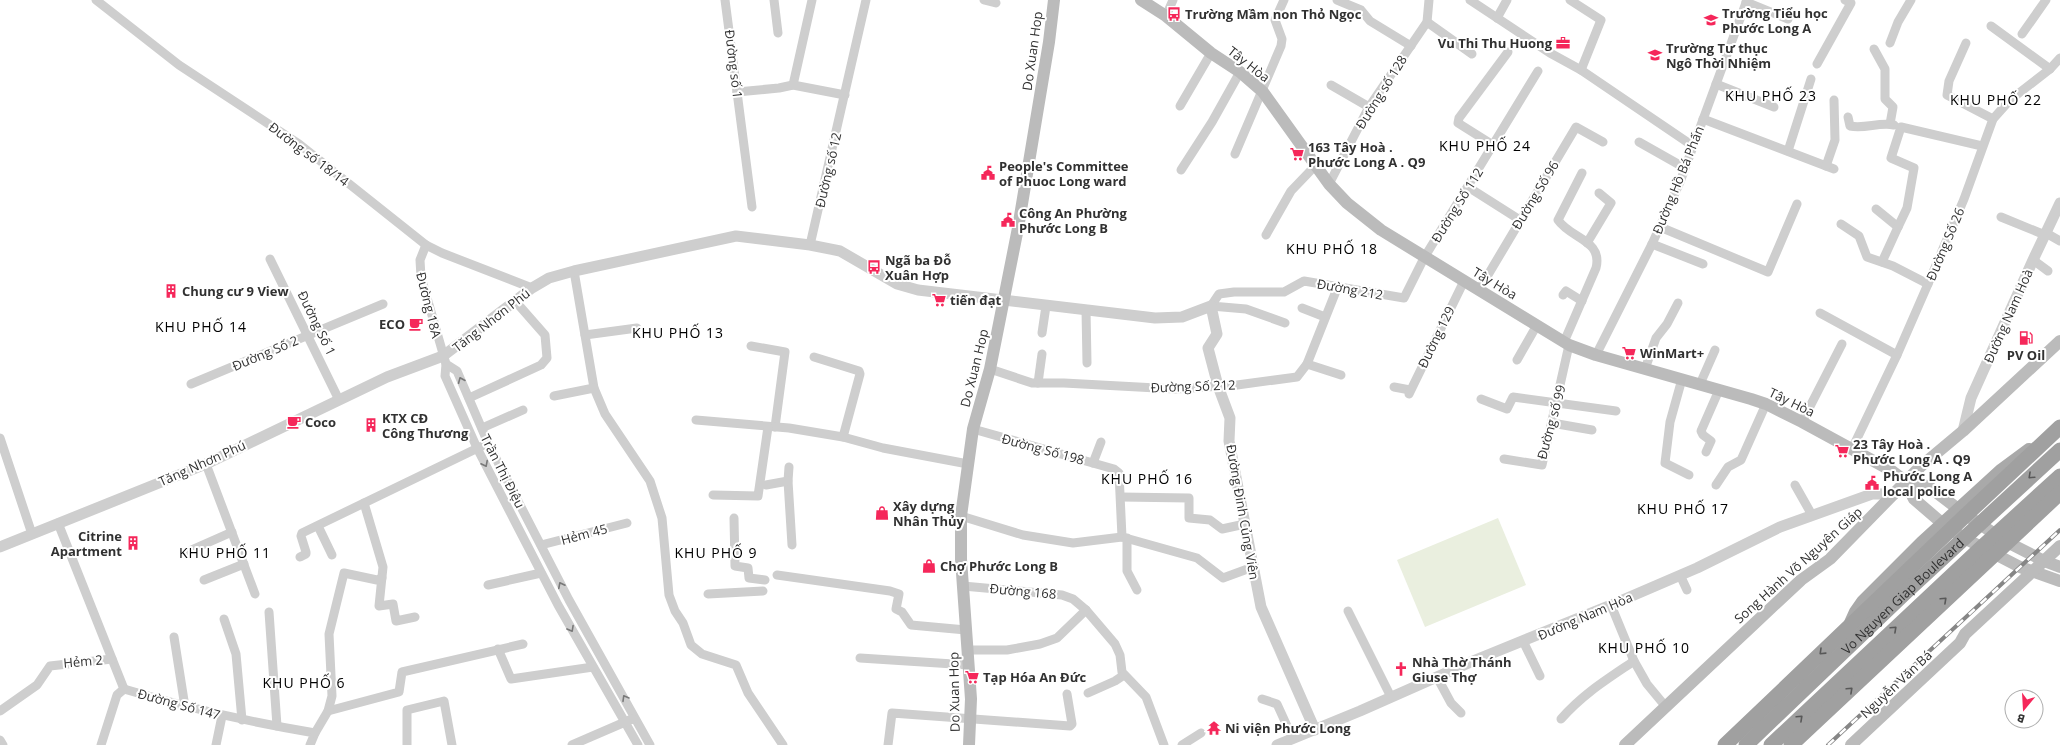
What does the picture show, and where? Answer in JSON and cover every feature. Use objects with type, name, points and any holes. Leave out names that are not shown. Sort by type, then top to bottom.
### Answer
[{"type":"highway","name":"Vo Nguyen Giap Boulevard","points":[[1725,745],[1896,582],[1962,512],[2060,428]]},
{"type":"highway","name":"Vo Nguyen Giap Boulevard","points":[[1746,745],[1924,575],[2060,450]]},
{"type":"highway","name":"Vo Nguyen Giap Boulevard","points":[[1771,745],[2001,538],[2060,476]]},
{"type":"highway","name":"Vo Nguyen Giap Boulevard","points":[[2001,538],[2060,493]]},
{"type":"highway","points":[[1947,527],[1950,551]]},
{"type":"highway","name":"Vo Nguyen Giap Boulevard","points":[[1791,745],[1987,551]]},
{"type":"highway","points":[[1896,582],[1924,575]]},
{"type":"main road","name":"Do Xuan Hop","points":[[969,745],[971,718],[969,665],[963,586],[961,516],[973,429],[990,369],[1004,301],[1046,58],[1054,0]]},
{"type":"main road","name":"Tây Hòa","points":[[1141,0],[1166,16],[1211,53],[1240,72],[1263,92],[1329,184],[1347,203],[1381,230],[1424,258],[1567,343],[1596,355],[1766,404],[1892,471],[1905,481],[1928,486],[1962,512],[2001,538]]},
{"type":"main road","name":"Song Hành Võ Nguyên Giáp","points":[[1625,745],[1801,580],[1830,559],[1905,481],[1963,431],[2060,341]]},
{"type":"main road","name":"Tây Hòa","points":[[1905,481],[1914,499],[1947,527],[1987,551]]},
{"type":"main road","name":"Vo Nguyen Giap Boulevard","points":[[1850,625],[1863,602],[1947,527]]},
{"type":"main road","points":[[2001,538],[2054,562]]},
{"type":"main road","name":"Nguyễn Văn Bá","points":[[1851,745],[1960,643],[1965,634],[2036,573],[2054,562],[2060,546]]},
{"type":"main road","points":[[1987,551],[2036,573],[2060,581]]},
{"type":"street","name":"Đường số 18/14","points":[[96,0],[179,65],[299,144],[426,245],[442,254],[532,288]]},
{"type":"street","name":"Đường số 1","points":[[725,0],[743,128],[752,207]]},
{"type":"street","points":[[774,0],[778,33]]},
{"type":"street","points":[[792,85],[812,0]]},
{"type":"street","points":[[737,92],[779,88],[792,85],[845,95],[866,0]]},
{"type":"street","points":[[984,0],[996,3]]},
{"type":"street","points":[[1166,16],[1173,0]]},
{"type":"street","points":[[1235,154],[1282,46],[1282,39],[1275,20],[1284,0]]},
{"type":"street","points":[[1337,0],[1361,10],[1370,21],[1411,46]]},
{"type":"street","name":"Đường số 128","points":[[1329,184],[1369,107],[1427,22],[1429,0]]},
{"type":"street","points":[[1470,0],[1581,70],[1693,146]]},
{"type":"street","points":[[1497,18],[1507,0]]},
{"type":"street","points":[[1570,0],[1602,20],[1581,70]]},
{"type":"street","points":[[1818,64],[1851,3],[1845,0]]},
{"type":"street","points":[[1890,43],[1898,22],[1911,0]]},
{"type":"street","points":[[2022,34],[2046,0]]},
{"type":"street","points":[[1746,1],[1788,19]]},
{"type":"street","name":"Đường Hồ Bá Phấn","points":[[1596,355],[1652,244],[1685,168],[1746,1]]},
{"type":"street","points":[[1427,22],[1472,54]]},
{"type":"street","points":[[1991,26],[2050,69]]},
{"type":"street","points":[[1966,43],[1953,70],[1946,93],[1951,98],[1993,119]]},
{"type":"street","points":[[1874,49],[1885,69],[1885,99],[1893,107],[1890,124]]},
{"type":"street","points":[[1493,145],[1458,123],[1459,118],[1508,52]]},
{"type":"street","points":[[1180,106],[1211,53]]},
{"type":"street","name":"Đường Số 26","points":[[1852,449],[1897,355],[1928,284],[1964,199],[1993,119],[2010,100],[2050,69],[2060,58]]},
{"type":"street","name":"Đường Số 112","points":[[1424,258],[1538,71]]},
{"type":"street","points":[[1181,170],[1212,122],[1240,72]]},
{"type":"street","points":[[1788,151],[1811,79]]},
{"type":"street","points":[[1716,84],[1774,107]]},
{"type":"street","points":[[1331,86],[1369,107]]},
{"type":"street","name":"Đường số 12","points":[[810,245],[845,95]]},
{"type":"street","points":[[1703,119],[1830,168],[1835,140],[1834,100]]},
{"type":"street","points":[[1848,117],[1850,126],[1857,127],[1876,124],[1890,124],[1982,146]]},
{"type":"street","name":"Đường Số 96","points":[[1479,290],[1576,127],[1603,142]]},
{"type":"street","points":[[1882,262],[1907,208],[1914,168],[1891,158],[1901,127]]},
{"type":"street","points":[[1639,142],[1685,168]]},
{"type":"street","points":[[1266,234],[1291,191],[1316,166]]},
{"type":"street","points":[[1582,173],[1558,220],[1562,226],[1587,243],[1610,203],[1599,193]]},
{"type":"street","points":[[1468,187],[1520,220]]},
{"type":"street","name":"Đường Nam Hoà","points":[[1963,431],[1971,398],[2060,203]]},
{"type":"street","points":[[1660,227],[1768,272],[1797,204]]},
{"type":"street","points":[[1876,209],[1898,227]]},
{"type":"street","points":[[2001,217],[2060,241]]},
{"type":"street","points":[[1841,224],[1859,236],[1867,258],[1882,262],[1928,284]]},
{"type":"street","name":"Tăng Nhơn Phú","points":[[0,547],[206,464],[387,377],[445,360],[532,288],[549,278],[574,271],[736,236],[810,245],[840,251],[897,284],[918,290],[1004,301]]},
{"type":"street","name":"Đường số 99","points":[[1504,459],[1542,465],[1552,423],[1567,343],[1596,268],[1598,259],[1593,247],[1587,243]]},
{"type":"street","points":[[1652,244],[1703,264]]},
{"type":"street","name":"Đường 18A","points":[[426,245],[420,260],[420,277],[445,360]]},
{"type":"street","name":"Đường 212","points":[[1212,306],[1219,294],[1234,292],[1284,292],[1304,281],[1404,298],[1424,258]]},
{"type":"street","name":"Đường Số 1","points":[[270,259],[339,400]]},
{"type":"street","points":[[2033,260],[2048,271]]},
{"type":"street","points":[[574,271],[594,388],[605,414],[650,481],[662,518],[669,595],[675,611],[683,622],[691,645],[702,654],[736,665],[748,693],[783,745]]},
{"type":"street","name":"Đường 129","points":[[1394,387],[1409,392],[1464,281]]},
{"type":"street","name":"Đường Số 212","points":[[990,369],[1032,383],[1064,382],[1175,389],[1218,386],[1297,377],[1307,364],[1338,286]]},
{"type":"street","points":[[1563,295],[1566,291],[1582,301]]},
{"type":"street","points":[[1004,301],[1155,318],[1182,317],[1212,306],[1246,309],[1285,323]]},
{"type":"street","points":[[469,398],[541,365],[546,360],[548,354],[545,335],[516,302]]},
{"type":"street","points":[[1644,369],[1656,338],[1668,324],[1678,303]]},
{"type":"street","name":"Đường Số 2","points":[[191,384],[383,304]]},
{"type":"street","points":[[1042,333],[1046,306]]},
{"type":"street","name":"Đường Đinh Củng Viên","points":[[1212,306],[1217,334],[1208,348],[1218,386],[1230,418],[1229,440],[1262,613],[1315,730]]},
{"type":"street","points":[[1302,308],[1325,317]]},
{"type":"street","points":[[1086,310],[1087,363]]},
{"type":"street","points":[[1820,313],[1897,355]]},
{"type":"street","points":[[1517,360],[1537,325]]},
{"type":"street","points":[[585,335],[637,328]]},
{"type":"street","points":[[1802,422],[1842,344]]},
{"type":"street","points":[[713,495],[758,496],[785,352],[751,346]]},
{"type":"street","points":[[1700,384],[1715,350]]},
{"type":"street","points":[[1038,383],[1042,354]]},
{"type":"street","points":[[814,357],[859,372],[843,437]]},
{"type":"street","name":"Trần Thị Điệu","points":[[445,360],[457,370],[488,443],[569,600],[636,717],[650,745]]},
{"type":"street","name":"Trần Thị Điệu","points":[[445,360],[445,376],[477,448],[558,605],[638,745]]},
{"type":"street","points":[[1307,364],[1341,375]]},
{"type":"street","points":[[1682,379],[1670,422],[1665,463],[1688,475]]},
{"type":"street","points":[[554,396],[594,388]]},
{"type":"street","points":[[1706,452],[1711,441],[1703,435],[1702,428],[1718,390]]},
{"type":"street","points":[[1481,399],[1507,409],[1513,397],[1616,411]]},
{"type":"street","points":[[1716,484],[1728,467],[1741,460],[1766,404]]},
{"type":"street","points":[[482,428],[524,410]]},
{"type":"street","points":[[696,420],[772,427],[843,437],[883,448],[968,464]]},
{"type":"street","points":[[1552,423],[1592,430]]},
{"type":"street","name":"Đường Số 198","points":[[973,429],[1114,469],[1119,473],[1127,571],[1137,590]]},
{"type":"street","points":[[0,438],[32,534]]},
{"type":"street","points":[[1093,463],[1101,442]]},
{"type":"street","points":[[300,557],[306,552],[301,534],[488,443]]},
{"type":"street","points":[[206,464],[255,594]]},
{"type":"street","points":[[789,467],[788,482],[792,544]]},
{"type":"street","points":[[766,485],[788,482]]},
{"type":"street","points":[[1795,485],[1812,515]]},
{"type":"street","name":"Đường Nam Hòa","points":[[1277,745],[1611,605],[1680,575],[1780,527],[1872,494],[1894,494]]},
{"type":"street","points":[[1121,496],[1189,498],[1190,518],[1210,520],[1222,529],[1245,524]]},
{"type":"street","points":[[364,503],[383,567],[379,606],[393,604],[396,620],[415,618]]},
{"type":"street","points":[[961,516],[1023,534],[1073,543],[1124,537],[1197,558],[1223,578],[1253,567]]},
{"type":"street","points":[[734,518],[735,566],[747,567],[749,578],[765,580]]},
{"type":"street","name":"Đường Số 147","points":[[58,523],[124,689],[222,716],[315,733]]},
{"type":"street","name":"Hẻm 45","points":[[541,545],[627,523]]},
{"type":"street","points":[[318,526],[332,555]]},
{"type":"street","points":[[189,551],[232,532]]},
{"type":"street","points":[[204,580],[244,564]]},
{"type":"street","points":[[310,745],[328,711],[332,696],[329,634],[344,573],[377,580],[382,578]]},
{"type":"street","points":[[488,585],[541,573]]},
{"type":"street","points":[[777,575],[899,594],[896,609],[902,612],[911,625],[966,630]]},
{"type":"street","points":[[1680,575],[1687,590]]},
{"type":"street","name":"Đường 168","points":[[963,586],[1062,595],[1073,599],[1086,610],[1115,644],[1120,655],[1122,672],[1124,675]]},
{"type":"street","points":[[708,594],[763,591]]},
{"type":"street","points":[[558,605],[569,600]]},
{"type":"street","points":[[1611,605],[1634,661],[1647,684],[1666,707]]},
{"type":"street","points":[[968,650],[1007,650],[1040,644],[1057,638],[1086,610]]},
{"type":"street","points":[[1348,611],[1391,697]]},
{"type":"street","points":[[269,612],[276,726]]},
{"type":"street","points":[[224,619],[236,654],[242,720]]},
{"type":"street","points":[[174,638],[186,707]]},
{"type":"street","points":[[1523,641],[1540,676]]},
{"type":"street","points":[[328,711],[400,692],[402,672],[523,644]]},
{"type":"street","points":[[498,649],[511,678],[593,667]]},
{"type":"street","points":[[860,658],[969,665]]},
{"type":"street","name":"Hẻm 2","points":[[0,711],[37,685],[50,666],[112,659]]},
{"type":"street","points":[[1560,719],[1580,698],[1596,685],[1634,661]]},
{"type":"street","points":[[1088,693],[1115,681],[1124,675],[1146,697],[1164,745]]},
{"type":"street","points":[[1437,677],[1451,703],[1461,714]]},
{"type":"street","points":[[101,745],[117,695],[124,689]]},
{"type":"street","points":[[888,745],[892,713],[1070,726],[1072,724],[1067,694]]},
{"type":"street","points":[[1262,699],[1277,704],[1293,739]]},
{"type":"street","points":[[407,745],[407,710],[444,701],[452,745]]},
{"type":"street","points":[[216,745],[222,716]]},
{"type":"street","points":[[572,745],[636,717]]},
{"type":"street","points":[[1182,745],[1201,733]]},
{"type":"street","points":[[0,740],[3,745]]},
{"type":"green space","points":[[1498,518],[1526,585],[1425,627],[1397,560]]},
{"type":"railway","points":[[1828,745],[2060,530]]},
{"type":"place","name":"Trường Mầm non Thỏ Ngọc","points":[[1174,14]]},
{"type":"place","name":"Trường Tiểu học Phước Long A","points":[[1711,20]]},
{"type":"place","name":"Vu Thi Thu Huong","points":[[1563,43]]},
{"type":"place","name":"Trường Tư thục Ngô Thời Nhiệm","points":[[1655,55]]},
{"type":"place","name":"163 Tây Hoà . Phước Long A . Q9","points":[[1297,154]]},
{"type":"place","name":"People's Committee of Phuoc Long ward","points":[[988,173]]},
{"type":"place","name":"Công An Phường Phước Long B","points":[[1008,220]]},
{"type":"place","name":"Ngã ba Đỗ Xuân Hợp","points":[[874,267]]},
{"type":"place","name":"Chung cư 9 View","points":[[171,291]]},
{"type":"place","name":"tiến đạt","points":[[939,300]]},
{"type":"place","name":"ECO","points":[[416,324]]},
{"type":"place","name":"PV Oil","points":[[2026,338]]},
{"type":"place","name":"WinMart+","points":[[1629,353]]},
{"type":"place","name":"Coco","points":[[294,422]]},
{"type":"place","name":"KTX CĐ Công Thương","points":[[371,425]]},
{"type":"place","name":"23 Tây Hoà . Phước Long A . Q9","points":[[1842,451]]},
{"type":"place","name":"Phước Long A local police","points":[[1872,483]]},
{"type":"place","name":"Xây dựng Nhân Thủy","points":[[882,513]]},
{"type":"place","name":"Citrine Apartment","points":[[133,543]]},
{"type":"place","name":"Chợ Phước Long B","points":[[929,566]]},
{"type":"place","name":"Nhà Thờ Thánh Giuse Thợ","points":[[1401,669]]},
{"type":"place","name":"Tạp Hóa An Đức","points":[[972,677]]},
{"type":"place","name":"Ni viện Phước Long","points":[[1214,728]]},
{"type":"district","name":"KHU PHỐ 23","points":[[1771,95]]},
{"type":"district","name":"KHU PHỐ 22","points":[[1996,99]]},
{"type":"district","name":"KHU PHỐ 24","points":[[1485,145]]},
{"type":"district","name":"KHU PHỐ 18","points":[[1332,248]]},
{"type":"district","name":"KHU PHỐ 14","points":[[201,326]]},
{"type":"district","name":"KHU PHỐ 13","points":[[678,332]]},
{"type":"district","name":"KHU PHỐ 16","points":[[1147,478]]},
{"type":"district","name":"KHU PHỐ 17","points":[[1683,508]]},
{"type":"district","name":"KHU PHỐ 11","points":[[225,552]]},
{"type":"district","name":"KHU PHỐ 9","points":[[716,552]]},
{"type":"district","name":"KHU PHỐ 10","points":[[1644,647]]},
{"type":"district","name":"KHU PHỐ 6","points":[[304,682]]}]
